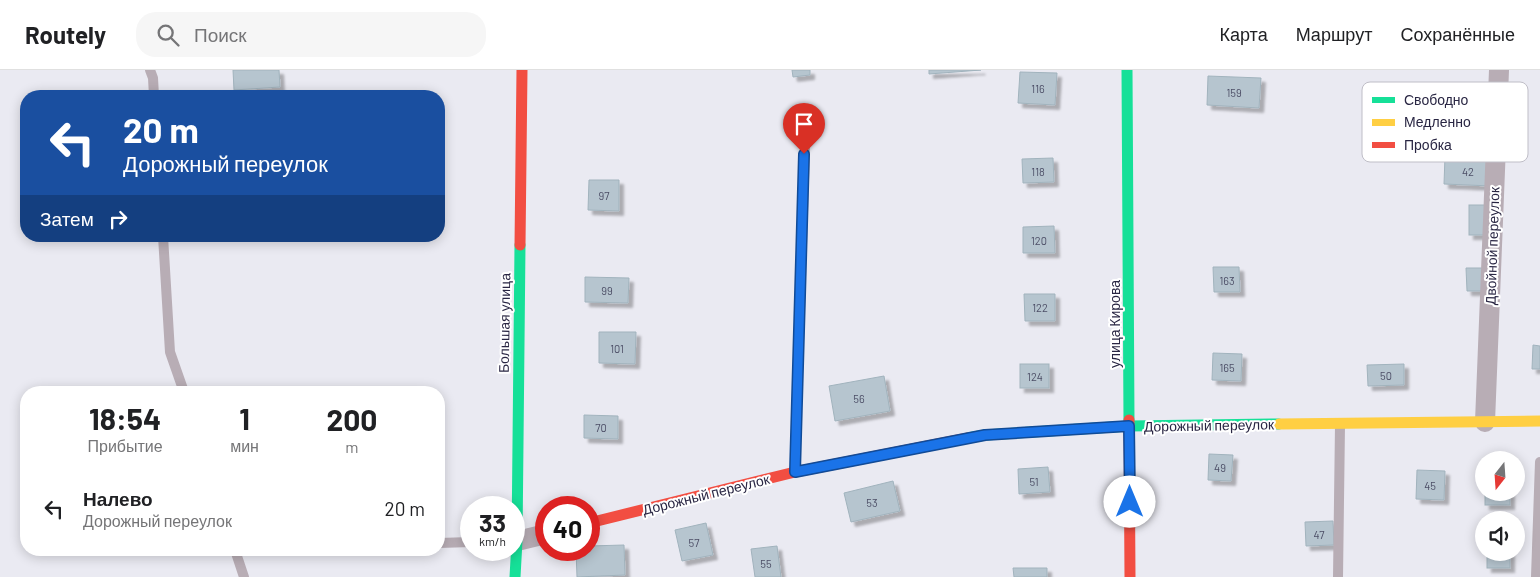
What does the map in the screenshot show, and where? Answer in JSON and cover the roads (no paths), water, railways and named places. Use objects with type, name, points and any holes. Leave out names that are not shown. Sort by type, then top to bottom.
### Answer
[{"type":"street","name":"Большая улица","points":[[516,496],[522,70]]},
{"type":"street","name":"улица Кирова","points":[[1128,70],[1130,577]]},
{"type":"street","name":"Двойной переулок","points":[[1486,422],[1496,162]]},
{"type":"street","name":"Дорожный переулок","points":[[600,520],[795,472],[985,435],[1129,426],[1540,421]]},
{"type":"street","name":"Большая улица","points":[[515,561],[515,577]]},
{"type":"lane","points":[[150,70],[153,78],[154,90]]},
{"type":"lane","points":[[795,472],[806,115]]},
{"type":"lane","points":[[163,242],[170,352],[182,386]]},
{"type":"lane","points":[[1338,577],[1340,424]]},
{"type":"lane","points":[[1536,577],[1540,462]]},
{"type":"lane","points":[[445,542],[460,542]]},
{"type":"lane","points":[[237,556],[244,577]]}]
